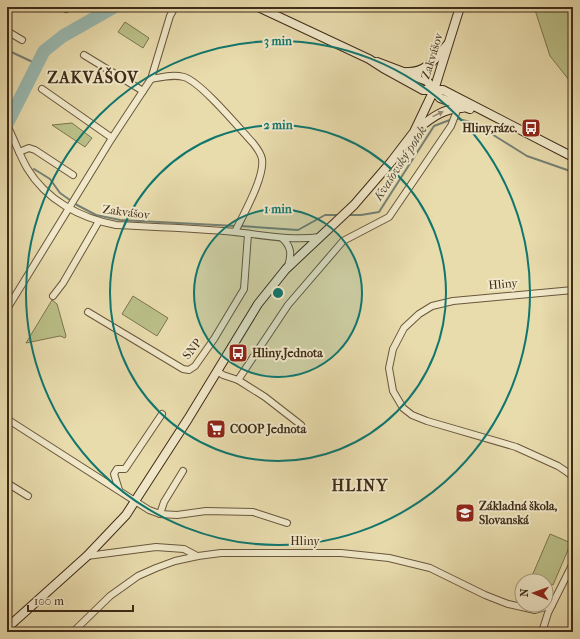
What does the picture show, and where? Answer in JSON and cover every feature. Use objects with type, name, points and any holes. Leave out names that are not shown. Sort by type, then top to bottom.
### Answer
[{"type":"main road","points":[[258,7],[369,59],[423,90],[443,90],[484,113],[530,134],[573,157]]},
{"type":"main road","name":"Zakvášov","points":[[414,132],[434,90],[460,7]]},
{"type":"main road","points":[[405,72],[420,70],[428,66],[450,41]]},
{"type":"main road","points":[[369,59],[384,63],[426,81],[440,98],[484,113]]},
{"type":"main road","points":[[7,628],[87,556],[126,515],[258,304],[286,269],[354,205],[391,162],[414,132],[432,116],[458,108],[467,108]]},
{"type":"street","points":[[7,309],[112,138],[151,79],[170,16],[175,7]]},
{"type":"street","points":[[7,31],[22,40]]},
{"type":"street","points":[[84,55],[143,91]]},
{"type":"street","points":[[151,79],[170,75],[190,79],[200,87],[259,151],[262,160],[260,175],[236,228]]},
{"type":"street","points":[[42,89],[112,138]]},
{"type":"street","points":[[238,380],[288,305],[343,240],[389,217],[451,126],[458,108]]},
{"type":"street","name":"Zakvášov","points":[[7,125],[27,167],[34,178],[57,200],[71,204],[99,221],[116,225],[236,228],[248,234],[282,238],[307,239],[320,237]]},
{"type":"street","points":[[20,152],[29,148],[73,176]]},
{"type":"street","points":[[53,296],[63,283],[99,221]]},
{"type":"street","name":"SNP","points":[[88,312],[183,370],[188,370],[195,366],[214,339],[244,289],[248,234]]},
{"type":"street","points":[[282,238],[288,244],[290,252],[290,259],[286,269]]},
{"type":"street","name":"Hliny","points":[[573,290],[453,301],[432,306],[419,314],[404,328],[394,349],[390,368],[392,386],[396,397],[403,408],[412,415],[427,422],[516,447],[558,466],[573,477]]},
{"type":"street","points":[[216,371],[238,380],[265,397],[301,425]]},
{"type":"street","points":[[119,490],[114,474],[117,469],[125,469],[162,414]]},
{"type":"street","points":[[7,419],[119,490],[135,502]]},
{"type":"street","points":[[160,514],[164,502],[183,471]]},
{"type":"street","points":[[7,483],[28,496]]},
{"type":"street","name":"Hliny","points":[[135,502],[160,514],[177,515],[206,511],[253,512],[287,523]]},
{"type":"street","points":[[87,556],[156,546],[184,549],[198,556]]},
{"type":"street","name":"Hliny","points":[[73,632],[110,596],[138,576],[175,561],[221,553],[340,553],[378,557],[412,563],[430,568],[485,595],[514,605]]},
{"type":"street","points":[[554,601],[573,563]]},
{"type":"street","points":[[542,632],[548,613]]},
{"type":"green space","points":[[534,7],[573,7],[573,85],[550,56]]},
{"type":"green space","points":[[125,22],[149,38],[143,48],[118,32]]},
{"type":"green space","points":[[72,123],[92,138],[85,147],[52,125]]},
{"type":"green space","points":[[133,296],[168,318],[157,336],[122,314]]},
{"type":"green space","points":[[52,300],[57,304],[66,336],[65,338],[60,336],[26,343]]},
{"type":"green space","points":[[550,534],[571,543],[554,583],[554,573],[533,573]]},
{"type":"waterway","points":[[7,124],[44,51],[63,36],[114,7]]},
{"type":"waterway","points":[[7,50],[37,64]]},
{"type":"waterway","name":"Kvašovský potok","points":[[348,215],[361,215],[379,212],[434,126],[455,118],[474,123],[527,156],[573,172]]},
{"type":"waterway","name":"Kvašovský potok","points":[[34,169],[50,179],[60,193],[77,205],[96,215],[120,220],[236,226]]},
{"type":"waterway","name":"Kvašovský potok","points":[[240,226],[298,230],[325,215],[340,215]]},
{"type":"place","name":"Hliny,rázc.","points":[[531,128]]},
{"type":"place","name":"Hliny,Jednota","points":[[238,353]]},
{"type":"place","name":"COOP Jednota","points":[[216,429]]},
{"type":"place","name":"Základná škola, Slovanská","points":[[465,513]]},
{"type":"district","name":"ZAKVÁŠOV","points":[[93,77]]},
{"type":"district","name":"HLINY","points":[[360,485]]}]
